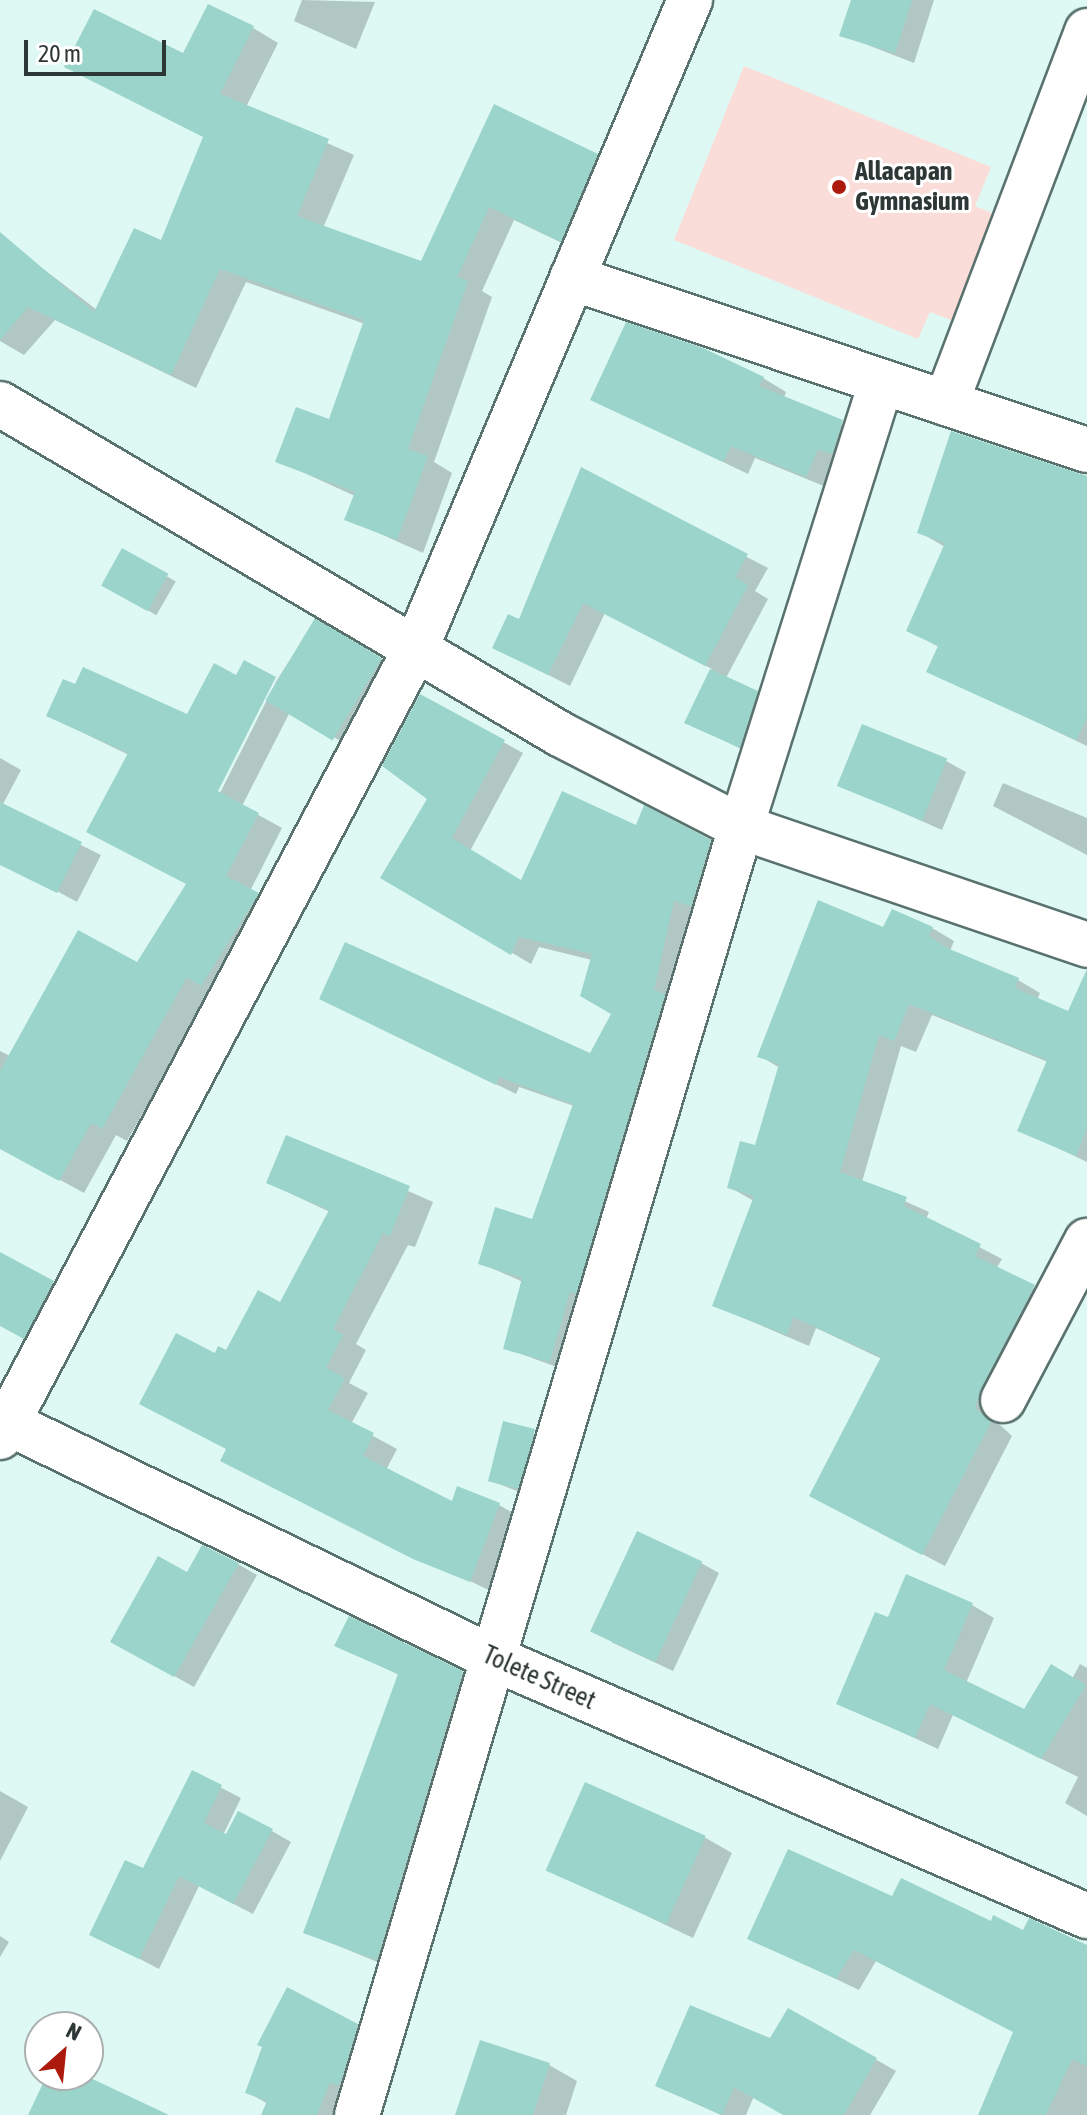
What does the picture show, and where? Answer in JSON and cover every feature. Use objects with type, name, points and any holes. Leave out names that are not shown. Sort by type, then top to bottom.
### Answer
[{"type":"street","points":[[3,1426],[416,648],[690,0]]},
{"type":"street","points":[[946,403],[1087,31]]},
{"type":"street","points":[[572,278],[1087,450]]},
{"type":"street","points":[[357,2115],[741,827],[881,382]]},
{"type":"street","points":[[0,404],[560,734],[741,827],[1087,945]]},
{"type":"street","points":[[1003,1400],[1087,1241]]},
{"type":"street","name":"Tolete Street","points":[[3,1426],[493,1658],[1087,1916]]},
{"type":"shaded area","name":"Allacapan Gymnasium","points":[[744,66],[991,167],[975,206],[1004,218],[961,324],[930,312],[918,339],[674,240]]},
{"type":"building","points":[[851,0],[912,0],[895,53],[839,36]]},
{"type":"building","points":[[208,4],[254,26],[220,94],[329,139],[297,216],[421,261],[494,104],[598,154],[561,242],[489,207],[457,277],[468,281],[408,449],[428,456],[397,540],[344,520],[355,492],[275,462],[296,407],[329,419],[364,320],[220,269],[171,375],[28,307],[0,340],[0,232],[94,312],[134,228],[161,240],[203,137],[64,67],[94,9],[183,53]]},
{"type":"building","points":[[626,322],[703,348],[764,377],[759,386],[843,420],[832,454],[818,449],[806,477],[731,446],[723,462],[590,400]]},
{"type":"building","points":[[951,431],[1087,476],[1087,718],[1076,740],[926,672],[938,646],[906,631],[945,543],[917,533]]},
{"type":"building","points":[[581,467],[748,554],[735,577],[748,585],[705,666],[583,603],[548,675],[492,648],[508,614],[519,619]]},
{"type":"building","points":[[122,548],[168,574],[148,611],[101,586]]},
{"type":"building","points":[[315,618],[382,658],[332,740],[266,700]]},
{"type":"building","points":[[244,660],[276,677],[218,791],[259,813],[226,876],[259,893],[201,986],[187,977],[102,1129],[91,1123],[59,1181],[0,1149],[0,1071],[78,930],[137,962],[186,884],[86,832],[128,753],[46,716],[63,679],[75,684],[83,667],[187,714],[214,663],[236,675]]},
{"type":"building","points":[[710,669],[758,691],[740,748],[684,723]]},
{"type":"building","points":[[420,694],[505,740],[452,838],[521,880],[562,791],[636,825],[644,805],[711,840],[691,906],[674,901],[654,990],[665,994],[576,1294],[570,1292],[550,1362],[503,1349],[522,1278],[478,1264],[495,1207],[532,1219],[573,1104],[499,1077],[496,1085],[319,999],[345,942],[590,1053],[611,1014],[580,996],[592,954],[519,937],[511,955],[380,878],[427,799],[382,766]]},
{"type":"building","points":[[862,724],[947,758],[922,821],[837,786]]},
{"type":"building","points":[[0,802],[82,842],[57,893],[0,865]]},
{"type":"building","points":[[818,900],[883,927],[892,909],[933,927],[929,936],[947,948],[1019,978],[1015,988],[1068,1011],[1087,969],[1087,1128],[1076,1156],[1017,1131],[1047,1060],[909,1004],[894,1041],[879,1035],[840,1172],[907,1197],[904,1206],[981,1244],[975,1256],[1035,1285],[981,1389],[975,1408],[991,1422],[922,1555],[809,1496],[881,1357],[793,1317],[787,1335],[712,1306],[754,1196],[727,1188],[740,1141],[755,1145],[779,1064],[757,1057]]},
{"type":"building","points":[[286,1135],[410,1186],[390,1236],[383,1233],[333,1329],[343,1335],[326,1368],[345,1378],[328,1410],[374,1433],[363,1456],[452,1501],[457,1486],[500,1503],[470,1582],[413,1559],[220,1461],[226,1449],[139,1404],[176,1333],[215,1353],[218,1346],[226,1350],[258,1290],[280,1302],[329,1210],[266,1183]]},
{"type":"building","points":[[0,1252],[54,1281],[24,1339],[0,1326]]},
{"type":"building","points":[[503,1421],[535,1429],[520,1489],[488,1481]]},
{"type":"building","points":[[637,1531],[702,1561],[655,1662],[590,1632]]},
{"type":"building","points":[[202,1545],[239,1563],[174,1677],[110,1642],[158,1556],[187,1572]]},
{"type":"building","points":[[906,1574],[973,1603],[944,1670],[1024,1709],[1051,1664],[1086,1685],[1041,1759],[930,1704],[915,1738],[836,1704],[875,1612],[888,1617]]},
{"type":"building","points":[[349,1616],[463,1671],[377,1960],[303,1933],[398,1674],[334,1646]]},
{"type":"building","points":[[192,1770],[222,1785],[204,1823],[226,1834],[238,1811],[273,1829],[233,1904],[179,1876],[139,1959],[89,1935],[125,1860],[143,1868]]},
{"type":"building","points":[[585,1782],[706,1836],[666,1924],[546,1871]]},
{"type":"building","points":[[788,1849],[892,1896],[901,1878],[991,1921],[993,1915],[1023,1930],[1029,1918],[1087,1945],[1087,2066],[1072,2059],[1046,2115],[978,2115],[1013,2032],[854,1950],[836,1979],[747,1939]]},
{"type":"building","points":[[287,1987],[358,2024],[342,2078],[338,2086],[330,2082],[317,2115],[261,2115],[267,2101],[245,2093],[262,2047],[257,2045]]},
{"type":"building","points":[[690,2005],[770,2038],[788,2008],[877,2058],[844,2115],[783,2115],[734,2087],[722,2115],[655,2086]]},
{"type":"building","points":[[480,2040],[550,2063],[533,2115],[455,2115]]},
{"type":"building","points":[[104,2084],[169,2115],[28,2115],[39,2091],[104,2091]]},
{"type":"place","name":"Allacapan Gymnasium","points":[[839,187]]}]
